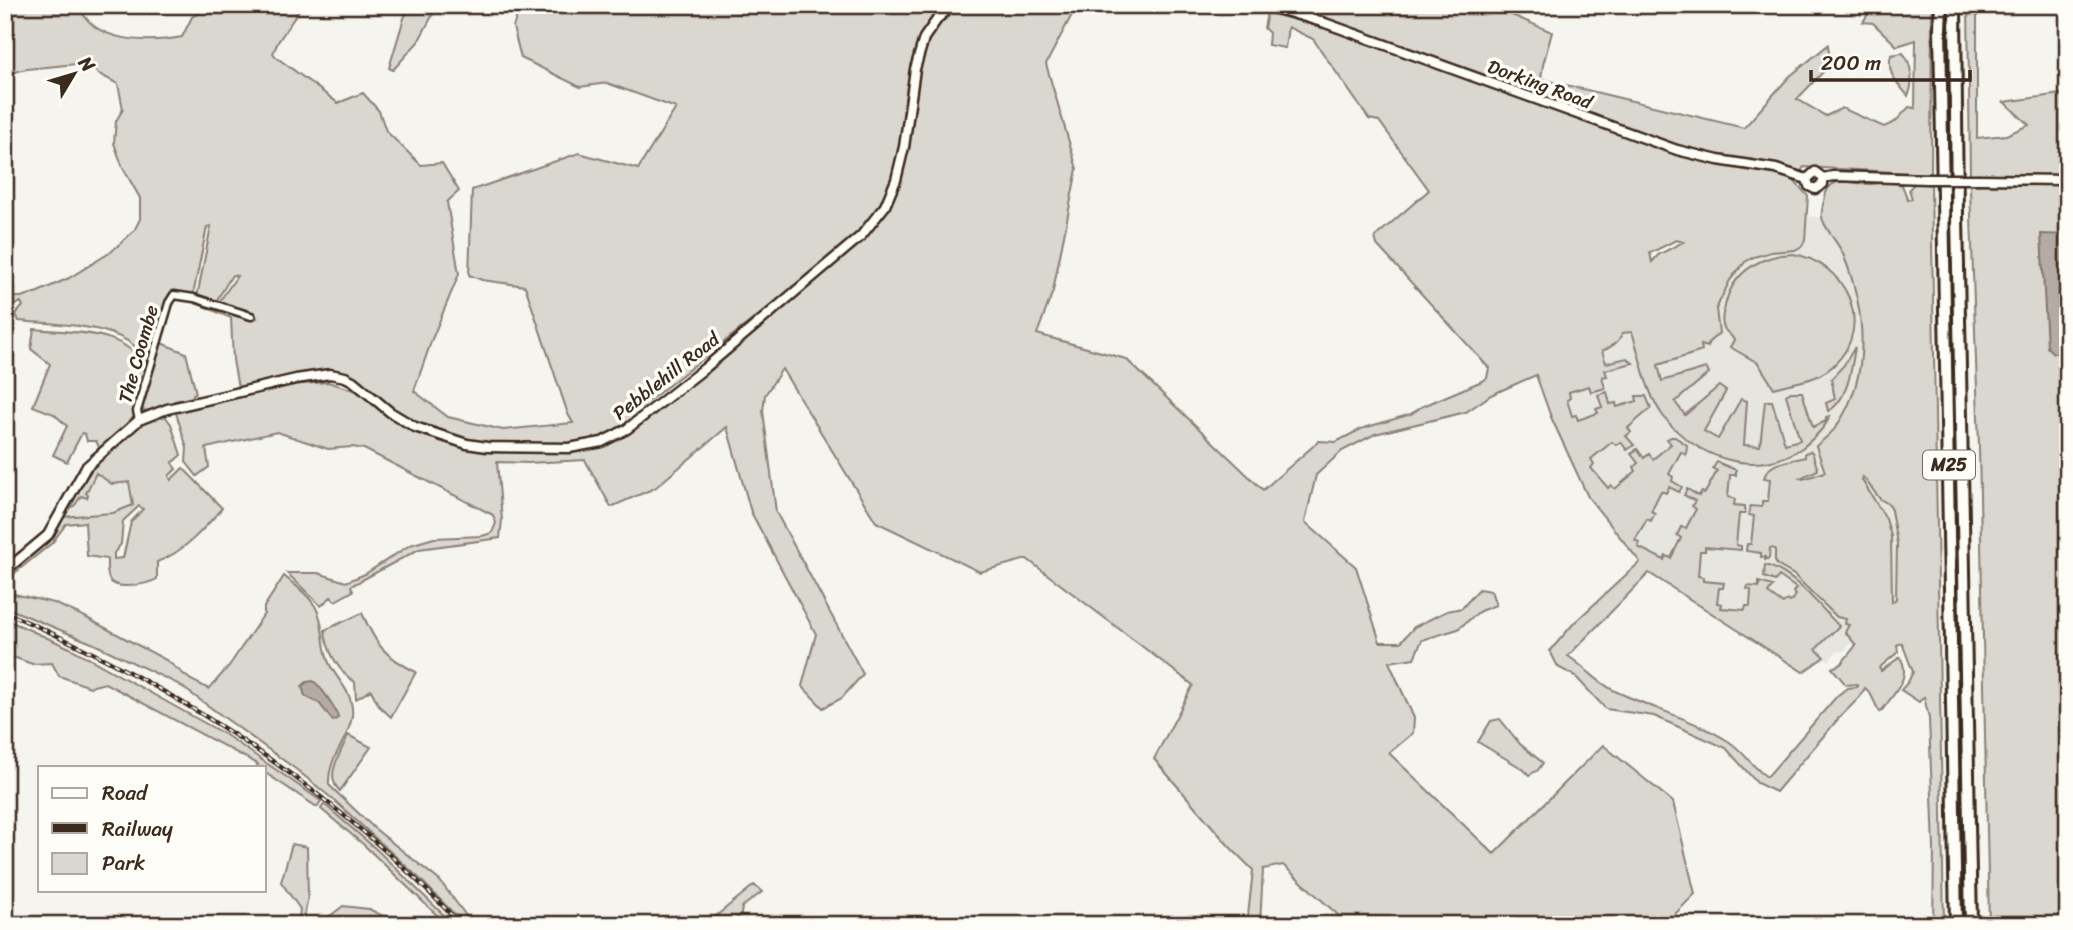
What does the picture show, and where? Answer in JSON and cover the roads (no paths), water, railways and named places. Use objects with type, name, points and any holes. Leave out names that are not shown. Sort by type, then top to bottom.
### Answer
[{"type":"highway","name":"M25","points":[[1941,5],[1956,925]]},
{"type":"highway","name":"M25","points":[[1955,5],[1971,925]]},
{"type":"main road","name":"Pebblehill Road","points":[[139,420],[190,404],[296,379],[330,374],[353,381],[390,412],[415,427],[467,444],[526,449],[569,448],[602,442],[627,429],[705,368],[861,236],[885,206],[895,180],[904,147],[915,69],[924,38],[938,18],[953,5]]},
{"type":"main road","name":"Dorking Road","points":[[1265,5],[1325,23],[1677,150],[1707,158],[1776,169],[1807,179],[1815,172],[1823,178],[2068,180]]},
{"type":"main road","points":[[5,571],[48,536],[86,467],[139,420]]},
{"type":"street","name":"The Coombe","points":[[139,420],[137,411],[169,303],[174,295],[216,304],[251,316]]},
{"type":"railway","points":[[5,612],[130,673],[191,707],[249,745],[306,785],[360,829],[412,875],[461,925]]}]
